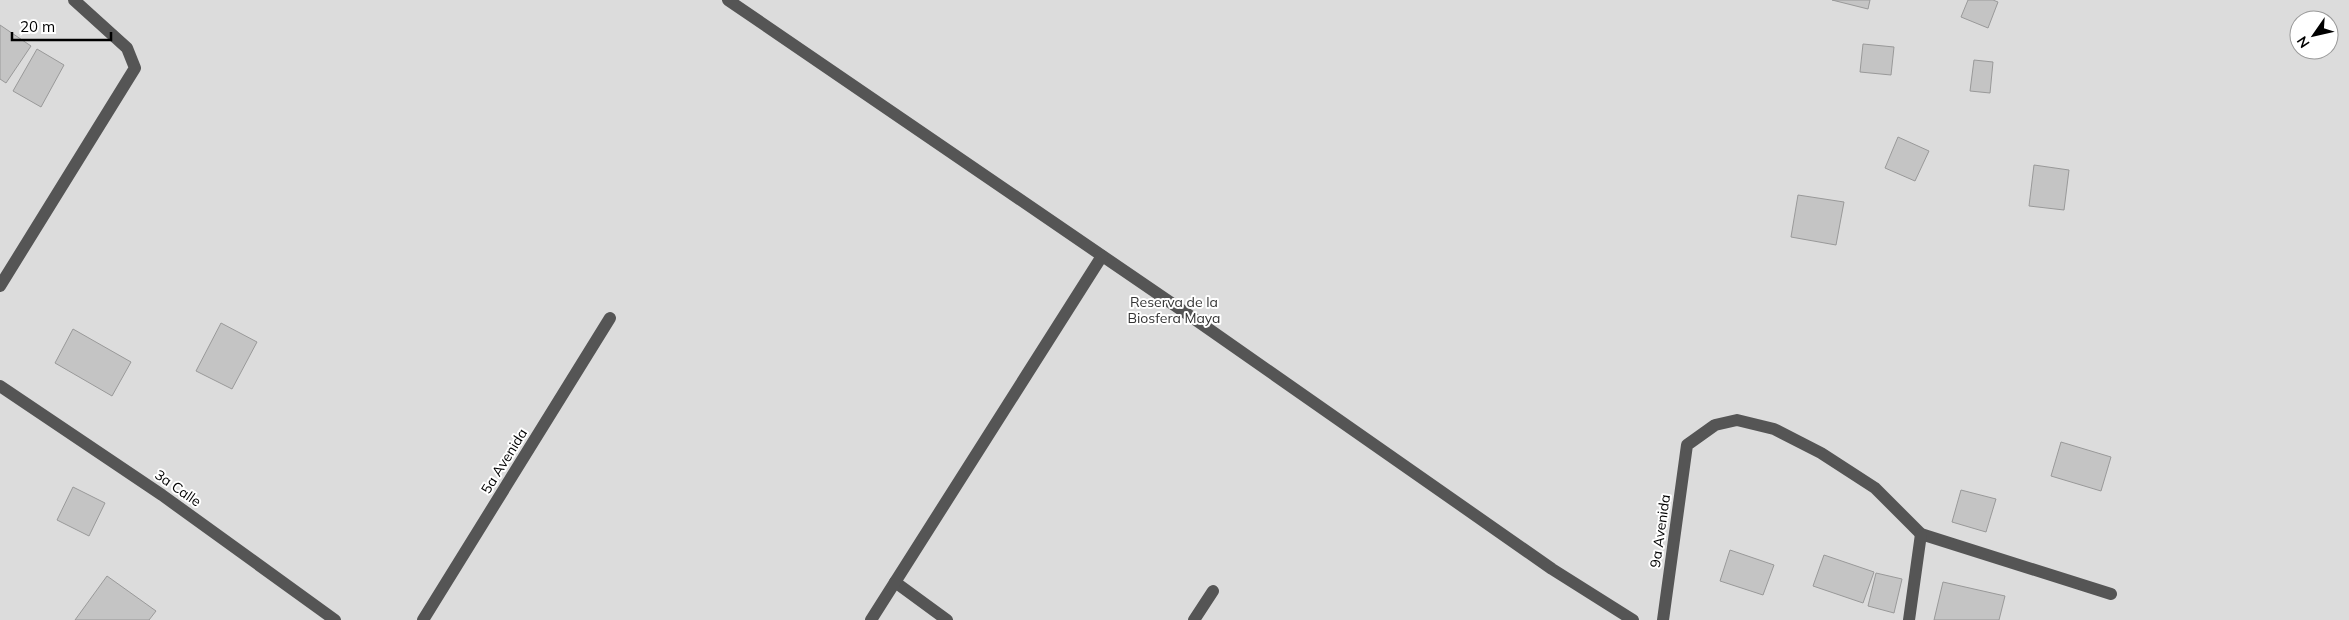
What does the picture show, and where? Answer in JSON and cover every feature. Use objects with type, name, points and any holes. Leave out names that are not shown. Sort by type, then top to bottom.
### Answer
[{"type":"street","points":[[0,286],[135,68],[127,48],[74,0]]},
{"type":"street","points":[[728,0],[1102,256],[1552,570],[1633,620]]},
{"type":"street","points":[[871,620],[1102,256]]},
{"type":"street","name":"5a Avenida","points":[[423,620],[610,318]]},
{"type":"street","name":"3a Calle","points":[[0,386],[162,495],[335,620]]},
{"type":"street","name":"9a Avenida","points":[[1663,620],[1687,446],[1715,424],[1737,420],[1774,429],[1821,453],[1875,488],[1921,534]]},
{"type":"street","points":[[1908,620],[1921,534],[2111,594]]},
{"type":"street","points":[[895,582],[947,620]]},
{"type":"street","points":[[1194,620],[1213,591]]},
{"type":"green space","name":"Reserva de la Biosfera Maya","points":[[0,0],[2349,0],[2349,620],[0,620]]},
{"type":"building","points":[[1832,0],[1870,0],[1868,9]]},
{"type":"building","points":[[1968,0],[1993,0],[1998,2],[1988,28],[1961,17]]},
{"type":"building","points":[[0,25],[31,46],[6,83],[0,79]]},
{"type":"building","points":[[1863,44],[1894,47],[1891,75],[1860,72]]},
{"type":"building","points":[[37,49],[64,65],[41,107],[13,91]]},
{"type":"building","points":[[1974,60],[1993,62],[1990,93],[1970,91]]},
{"type":"building","points":[[1898,137],[1929,151],[1915,181],[1885,168]]},
{"type":"building","points":[[2034,165],[2069,170],[2064,210],[2029,206]]},
{"type":"building","points":[[1798,195],[1844,202],[1836,245],[1791,237]]},
{"type":"building","points":[[221,323],[257,342],[232,389],[196,371]]},
{"type":"building","points":[[73,329],[131,362],[112,396],[55,363]]},
{"type":"building","points":[[2061,442],[2111,457],[2101,491],[2051,476]]},
{"type":"building","points":[[73,487],[105,503],[89,536],[57,520]]},
{"type":"building","points":[[1961,490],[1996,499],[1986,532],[1952,522]]},
{"type":"building","points":[[1730,550],[1774,565],[1763,595],[1720,581]]},
{"type":"building","points":[[1824,555],[1874,572],[1863,603],[1813,586]]},
{"type":"building","points":[[1876,573],[1902,579],[1894,613],[1868,606]]},
{"type":"building","points":[[107,576],[156,611],[149,620],[75,620]]},
{"type":"building","points":[[1943,582],[2005,596],[1999,620],[1934,620]]}]
